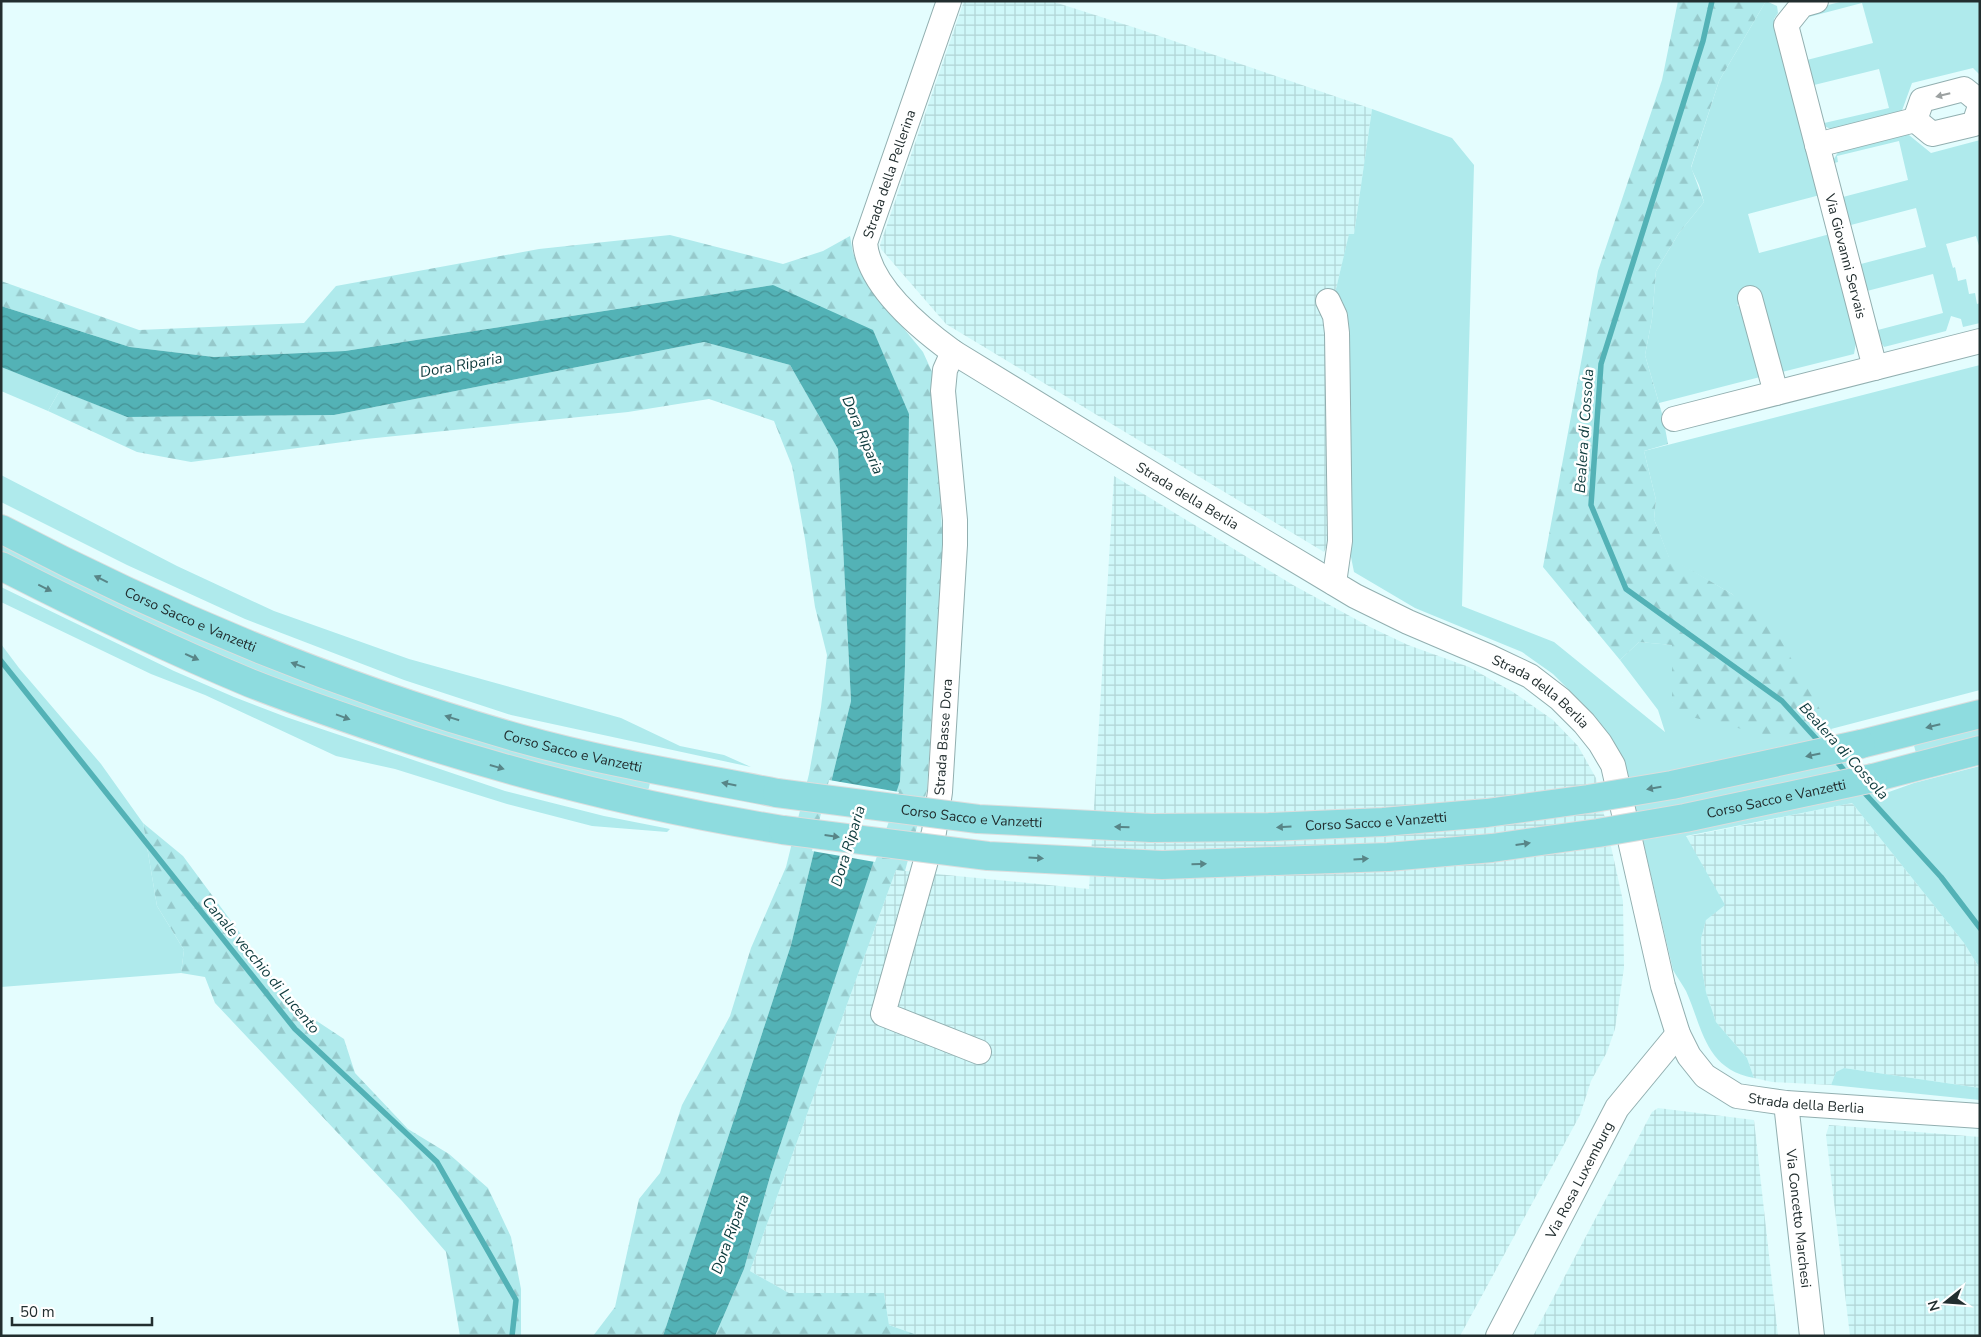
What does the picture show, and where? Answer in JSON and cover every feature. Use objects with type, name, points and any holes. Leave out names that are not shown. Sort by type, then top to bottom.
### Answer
[{"type":"main road","name":"Corso Sacco e Vanzetti","points":[[1,529],[146,602],[267,654],[393,700],[529,740],[649,768],[777,793],[959,817],[1151,828],[1278,827],[1383,822],[1486,813],[1672,785],[1861,744],[1980,714]]},
{"type":"main road","name":"Corso Sacco e Vanzetti","points":[[1,566],[145,636],[251,683],[354,721],[496,767],[619,799],[730,821],[784,830],[988,856],[1162,865],[1388,858],[1492,848],[1685,818],[1872,778],[1980,750]]},
{"type":"street","name":"Strada della Pellerina","points":[[925,332],[884,286],[870,264],[866,254],[865,243],[949,1]]},
{"type":"street","name":"Via Giovanni Servais","points":[[1816,1],[1802,5],[1786,25],[1875,368]]},
{"type":"street","points":[[1964,89],[1980,104],[1974,124],[1932,134],[1915,120],[1922,100],[1964,89]]},
{"type":"street","points":[[1817,145],[1915,120]]},
{"type":"street","points":[[1750,298],[1776,393]]},
{"type":"street","points":[[1328,301],[1335,316],[1337,333],[1340,542],[1334,583]]},
{"type":"street","name":"Strada della Berlia","points":[[925,332],[953,352],[1334,583],[1408,622],[1490,656],[1530,676],[1560,699],[1584,723],[1600,743],[1613,765],[1663,986],[1678,1034],[1689,1056],[1705,1076],[1737,1096],[1786,1102],[1980,1116]]},
{"type":"street","points":[[1674,419],[1980,341]]},
{"type":"street","name":"Strada Basse Dora","points":[[953,352],[945,370],[943,391],[955,520],[955,545],[940,792],[934,832],[883,1014],[980,1052]]},
{"type":"street","name":"Via Rosa Luxemburg","points":[[1498,1336],[1617,1108],[1678,1034]]},
{"type":"street","name":"Via Concetto Marchesi","points":[[1786,1102],[1812,1336]]},
{"type":"shaded area","points":[[964,1],[1051,1],[1139,29],[1372,109],[1354,234],[1349,235],[1335,293],[1319,308],[1327,329],[1333,533],[1324,552],[946,324],[881,249],[880,245]]},
{"type":"shaded area","points":[[1114,476],[1293,585],[1370,627],[1408,645],[1469,667],[1513,692],[1553,720],[1578,746],[1596,778],[1623,901],[1624,968],[1615,1029],[1607,1052],[1591,1081],[1580,1115],[1460,1336],[920,1336],[889,1325],[884,1293],[789,1293],[750,1271],[896,870],[1089,889]]},
{"type":"shaded area","points":[[1852,803],[1964,943],[1980,969],[1980,1088],[1844,1068],[1836,1072],[1831,1085],[1772,1082],[1754,1078],[1747,1058],[1716,1022],[1706,992],[1702,969],[1701,939],[1706,920],[1685,837]]},
{"type":"shaded area","points":[[1658,1108],[1754,1120],[1778,1336],[1533,1336],[1652,1112]]},
{"type":"shaded area","points":[[1829,1125],[1980,1137],[1980,1336],[1850,1336],[1826,1135]]},
{"type":"green space","points":[[1678,1],[1766,1],[1719,81],[1691,167],[1704,202],[1679,233],[1656,271],[1652,319],[1645,355],[1663,417],[1668,444],[1644,451],[1656,500],[1654,519],[1669,557],[1732,594],[1779,637],[1831,729],[1789,740],[1687,716],[1672,702],[1672,645],[1639,642],[1620,660],[1543,567],[1598,271],[1662,80]]},
{"type":"green space","points":[[1766,1],[1777,6],[1778,13],[1774,19],[1820,195],[1748,214],[1759,253],[1830,234],[1857,337],[1854,354],[1778,373],[1754,295],[1737,305],[1748,314],[1764,376],[1659,403],[1645,355],[1652,319],[1656,271],[1679,233],[1704,202],[1691,168],[1719,81]]},
{"type":"green space","points":[[1844,1],[1980,1],[1980,75],[1973,68],[1912,83],[1900,116],[1837,132],[1820,124],[1889,108],[1879,69],[1810,86],[1803,61],[1873,43],[1862,3],[1801,19],[1804,11]]},
{"type":"green space","points":[[1372,109],[1452,138],[1474,165],[1462,606],[1554,642],[1665,732],[1658,710],[1620,660],[1639,642],[1673,645],[1672,702],[1830,728],[1732,594],[1669,558],[1654,519],[1656,500],[1644,451],[1980,365],[1980,690],[1831,729],[1875,797],[1914,783],[1980,766],[1980,969],[1964,943],[1852,803],[1686,836],[1725,905],[1706,920],[1701,939],[1702,969],[1706,992],[1716,1022],[1747,1058],[1754,1078],[1725,1066],[1715,1057],[1708,1045],[1686,991],[1673,970],[1626,768],[1613,740],[1583,704],[1553,674],[1522,652],[1415,608],[1354,572],[1349,547],[1348,315],[1342,301],[1335,293],[1349,234],[1354,234]]},
{"type":"green space","points":[[1904,131],[1931,153],[1980,140],[1980,249],[1976,236],[1946,244],[1958,281],[1966,279],[1969,294],[1975,293],[1977,304],[1980,303],[1980,323],[1963,327],[1961,319],[1951,316],[1946,331],[1884,347],[1874,331],[1943,313],[1933,274],[1863,292],[1857,265],[1926,247],[1916,208],[1847,226],[1839,198],[1908,180],[1899,141],[1837,156],[1838,162],[1831,164],[1841,147]]},
{"type":"green space","points":[[670,235],[783,264],[823,251],[850,236],[853,253],[870,287],[923,352],[933,374],[943,547],[927,790],[905,871],[896,870],[750,1271],[789,1293],[884,1293],[889,1325],[920,1336],[715,1336],[744,1269],[771,1173],[870,869],[909,414],[773,285],[345,351],[214,357],[130,347],[1,306],[1,281],[139,330],[304,323],[336,286],[539,249]]},
{"type":"green space","points":[[704,342],[790,365],[838,448],[851,701],[791,945],[663,1336],[593,1336],[615,1307],[639,1199],[660,1173],[682,1105],[730,1016],[751,948],[786,867],[809,774],[821,707],[827,655],[815,607],[792,466],[774,421],[709,399],[628,412],[366,439],[191,462],[137,452],[48,411],[60,390],[127,417],[334,415]]},
{"type":"green space","points":[[1,367],[60,390],[48,411],[1,391]]},
{"type":"green space","points":[[1,475],[177,566],[274,611],[409,659],[621,718],[680,746],[724,755],[751,767],[511,715],[404,680],[245,619],[127,565],[1,502]]},
{"type":"green space","points":[[1,540],[90,585],[651,779],[648,791],[572,773],[458,742],[303,689],[171,634],[43,573],[1,552]]},
{"type":"green space","points":[[1,587],[174,671],[286,717],[505,791],[604,816],[670,829],[667,832],[592,826],[507,804],[395,769],[336,756],[205,695],[151,674],[1,602]]},
{"type":"green space","points":[[1,644],[19,668],[101,764],[143,823],[157,906],[184,950],[181,973],[1,987]]},
{"type":"green space","points":[[1980,725],[1980,738],[1916,753],[1913,742]]},
{"type":"green space","points":[[143,823],[183,856],[294,1006],[344,1039],[355,1073],[408,1129],[449,1154],[488,1188],[511,1237],[521,1289],[521,1336],[460,1336],[446,1252],[402,1201],[215,1003],[205,977],[181,973],[184,950],[157,906]]},
{"type":"green space","points":[[1844,1068],[1980,1088],[1980,1100],[1831,1085],[1836,1072]]},
{"type":"water","name":"Dora Riparia","points":[[773,285],[873,330],[909,414],[905,664],[900,781],[771,1173],[744,1269],[715,1336],[663,1336],[791,945],[851,701],[838,449],[790,365],[704,342],[334,415],[127,417],[1,367],[1,306],[130,347],[214,357],[345,351]]},
{"type":"pier","points":[[829,780],[899,792],[875,862],[812,851]]},
{"type":"waterway","name":"Bealera di Cossola","points":[[1712,1],[1703,41],[1601,364],[1591,505],[1626,589],[1782,701],[1822,745]]},
{"type":"waterway","name":"Canale vecchio di Lucento","points":[[1,661],[295,1029],[437,1162],[516,1300],[512,1336]]},
{"type":"waterway","name":"Bealera di Cossola","points":[[1833,757],[1848,775]]},
{"type":"waterway","name":"Bealera di Cossola","points":[[1861,789],[1941,877],[1980,928]]}]
